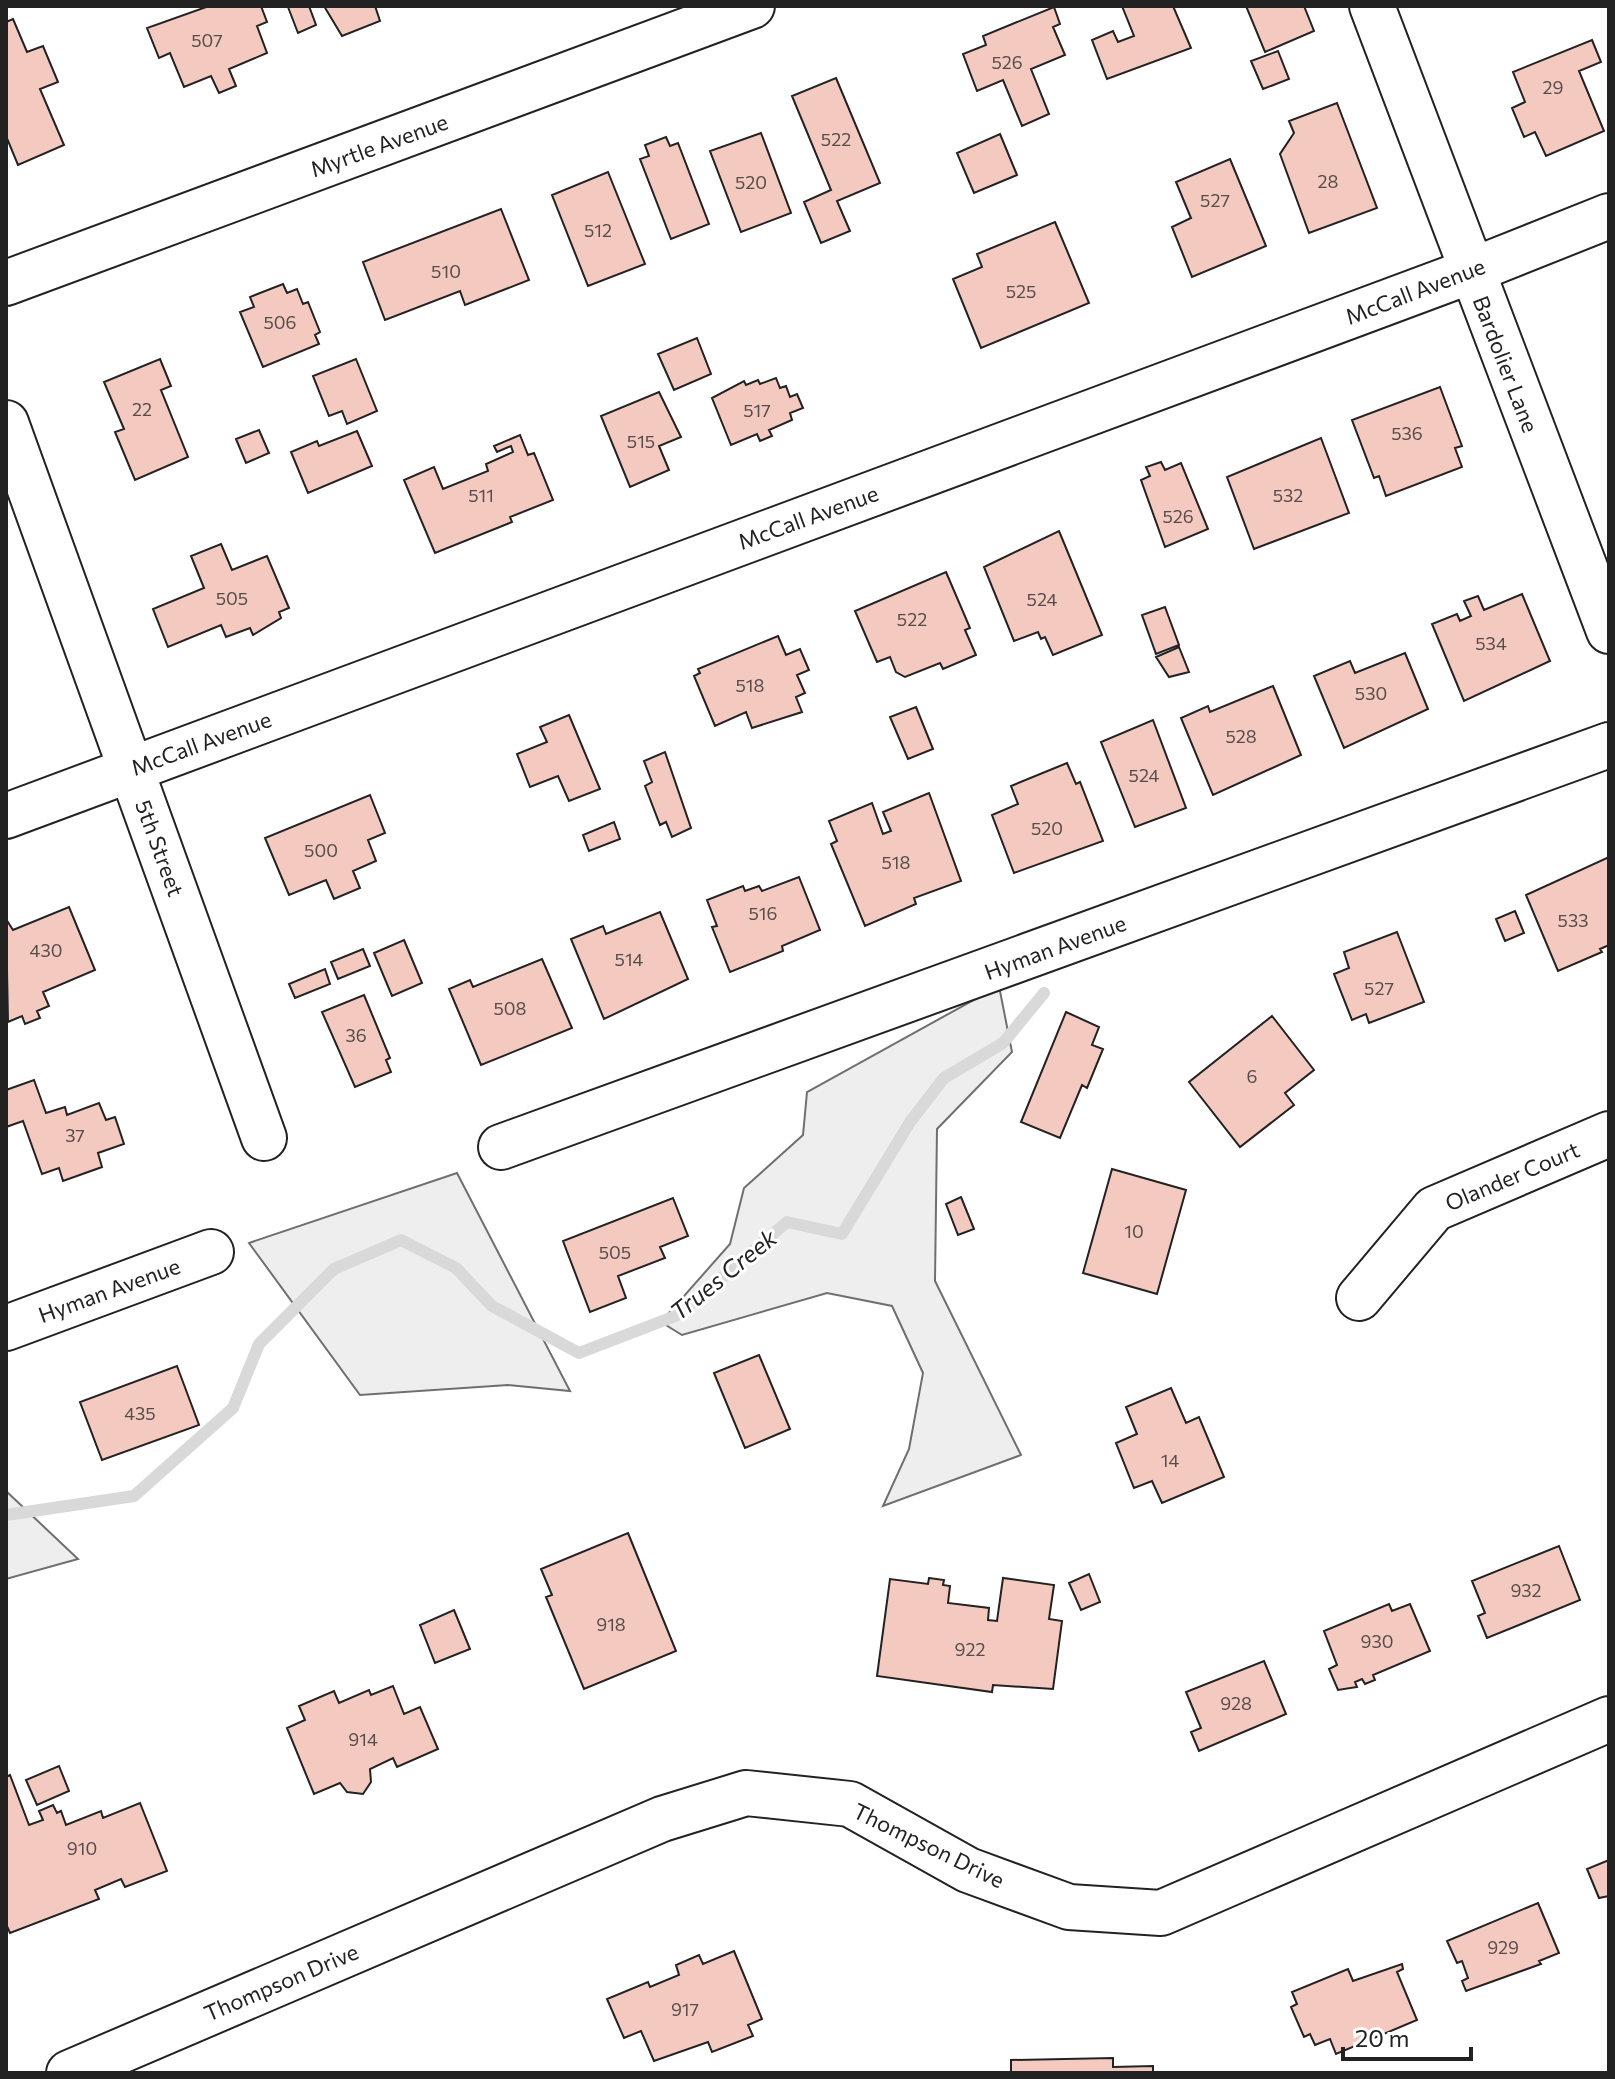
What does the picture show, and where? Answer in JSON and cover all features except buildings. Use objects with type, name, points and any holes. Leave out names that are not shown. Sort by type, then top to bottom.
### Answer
[{"type":"street","name":"Myrtle Avenue","points":[[6,283],[752,6]]},
{"type":"street","name":"Bardolier Lane","points":[[1372,6],[1609,631]]},
{"type":"street","name":"McCall Avenue","points":[[6,816],[1471,271],[1609,216]]},
{"type":"street","name":"5th Street","points":[[6,423],[264,1138]]},
{"type":"street","name":"Hyman Avenue","points":[[501,1147],[1609,745]]},
{"type":"street","name":"Olander Court","points":[[1359,1298],[1434,1209],[1609,1134]]},
{"type":"street","name":"Hyman Avenue","points":[[6,1328],[211,1252]]},
{"type":"street","name":"Thompson Drive","points":[[69,2073],[662,1819],[746,1793],[850,1804],[968,1870],[1069,1907],[1161,1913],[1609,1719]]},
{"type":"shaded area","points":[[999,986],[1012,1052],[937,1129],[935,1281],[1021,1455],[883,1506],[909,1449],[923,1373],[892,1306],[827,1293],[682,1335],[661,1322],[730,1244],[744,1188],[803,1135],[807,1092]]},
{"type":"shaded area","points":[[457,1173],[570,1391],[508,1385],[360,1395],[249,1243]]},
{"type":"shaded area","points":[[6,1491],[78,1559],[6,1579]]},
{"type":"waterway","name":"Trues Creek","points":[[6,1515],[134,1496],[233,1408],[259,1344],[334,1269],[401,1240],[456,1268],[492,1306],[579,1353],[678,1315],[787,1222],[842,1234],[910,1122],[944,1078],[1003,1043],[1044,993]]}]
